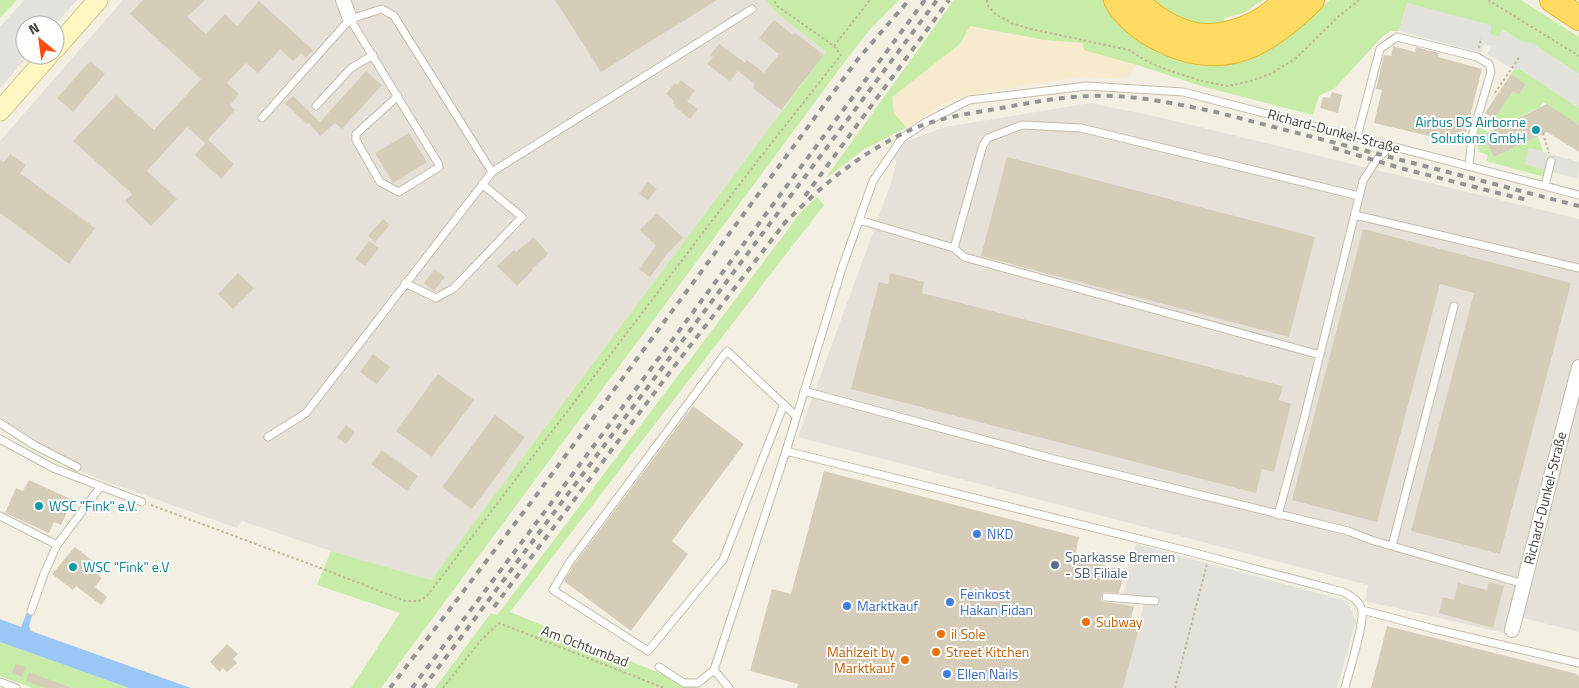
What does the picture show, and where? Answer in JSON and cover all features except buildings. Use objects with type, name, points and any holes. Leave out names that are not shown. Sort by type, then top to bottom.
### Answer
[{"type":"highway","points":[[1116,0],[1134,23],[1155,37],[1174,46],[1199,52],[1220,53],[1245,48],[1268,37],[1312,0]]},
{"type":"highway","points":[[1137,0],[1146,10],[1161,21],[1179,29],[1196,35],[1216,35],[1238,32],[1258,22],[1286,0]]},
{"type":"highway","points":[[1552,0],[1579,18]]},
{"type":"street","points":[[65,38],[98,0]]},
{"type":"street","points":[[343,0],[350,19]]},
{"type":"street","points":[[0,111],[40,65]]},
{"type":"street","name":"Richard-Dunkel-Straße","points":[[1512,630],[1579,367]]},
{"type":"lane","points":[[262,118],[350,19],[382,9],[394,16],[492,172]]},
{"type":"lane","points":[[268,437],[306,413],[492,172],[752,9]]},
{"type":"lane","points":[[350,19],[374,56],[398,96],[438,163],[439,167],[399,192],[380,182],[356,140],[356,134],[398,96]]},
{"type":"lane","points":[[1357,137],[1380,49],[1397,36],[1477,57],[1489,64],[1491,72],[1472,136],[1469,166]]},
{"type":"lane","points":[[316,106],[351,68],[374,56]]},
{"type":"lane","name":"Richard-Dunkel-Straße","points":[[714,670],[786,451],[842,268],[873,181],[902,138],[926,122],[969,100],[1087,86],[1183,92],[1579,195]]},
{"type":"lane","points":[[954,248],[983,145],[988,138],[1022,126],[1081,128],[1360,196]]},
{"type":"lane","points":[[1278,515],[1303,423],[1363,181],[1390,146]]},
{"type":"lane","points":[[1545,186],[1551,161]]},
{"type":"lane","points":[[405,283],[436,298],[454,288],[522,217],[482,184]]},
{"type":"lane","points":[[1355,215],[1579,268]]},
{"type":"lane","points":[[859,220],[954,248],[964,257],[1320,355]]},
{"type":"lane","points":[[1392,546],[1454,306]]},
{"type":"lane","points":[[784,404],[723,560],[648,651],[553,590],[569,563],[727,351],[784,404],[796,416]]},
{"type":"lane","points":[[804,391],[1054,460],[1348,532],[1524,584]]},
{"type":"lane","points":[[0,423],[34,445],[77,467]]},
{"type":"lane","points":[[0,440],[53,468],[142,502]]},
{"type":"lane","points":[[786,451],[1343,592],[1356,599],[1362,610],[1361,627],[1345,688]]},
{"type":"lane","points":[[30,612],[44,574],[58,545],[101,486]]},
{"type":"lane","points":[[0,516],[58,545]]},
{"type":"lane","points":[[1106,597],[1155,601]]},
{"type":"lane","points":[[1362,610],[1579,663]]},
{"type":"lane","points":[[659,667],[684,683],[698,683],[714,670],[729,688]]},
{"type":"lane","points":[[0,682],[16,688]]},
{"type":"path","points":[[142,502],[405,601],[419,600],[427,596],[759,159],[841,55],[834,46],[777,6],[774,0]]},
{"type":"path","points":[[834,46],[870,0]]},
{"type":"path","points":[[987,0],[987,4],[994,13]]},
{"type":"path","points":[[1488,0],[1579,56]]},
{"type":"path","points":[[1494,95],[1520,56]]},
{"type":"path","points":[[1482,120],[1495,129]]},
{"type":"path","points":[[1543,133],[1551,161]]},
{"type":"path","points":[[1175,688],[1209,557]]},
{"type":"path","name":"Am Ochtumbad","points":[[443,688],[481,640],[499,623],[664,688]]},
{"type":"shaded area","points":[[24,0],[77,0],[64,15],[15,15],[15,65],[20,65],[0,88],[0,27]]},
{"type":"shaded area","points":[[123,0],[766,0],[773,10],[826,52],[431,580],[331,551],[242,521],[237,528],[96,478],[31,449],[0,429],[0,141]]},
{"type":"shaded area","points":[[1407,3],[1491,25],[1490,34],[1499,37],[1502,30],[1522,42],[1531,43],[1579,74],[1579,108],[1520,69],[1514,70],[1487,54],[1492,46],[1483,44],[1480,53],[1399,31]]},
{"type":"shaded area","points":[[970,26],[1045,40],[1084,43],[1085,50],[1137,65],[1126,79],[1079,77],[963,96],[943,104],[907,127],[894,114],[892,97],[960,44]]},
{"type":"shaded area","points":[[1090,103],[1154,116],[1579,219],[1579,632],[1523,618],[1517,636],[1365,601],[1368,585],[798,437],[891,183],[896,162],[891,147],[945,127]]},
{"type":"shaded area","points":[[1529,148],[1579,162],[1578,179],[1524,164]]},
{"type":"shaded area","points":[[1136,544],[1347,601],[1356,621],[1337,688],[1123,688],[1144,604],[1122,598]]},
{"type":"green space","points":[[0,0],[17,0],[0,18]]},
{"type":"green space","points":[[766,0],[899,0],[872,27],[843,64],[381,688],[351,688],[400,613],[317,585],[331,551],[431,580],[826,52],[773,10]]},
{"type":"green space","points":[[954,0],[1104,0],[1135,35],[1157,51],[1198,60],[1238,60],[1262,54],[1285,39],[1330,0],[1521,0],[1579,37],[1579,74],[1531,43],[1522,42],[1503,30],[1499,37],[1489,34],[1491,26],[1407,3],[1399,31],[1391,31],[1383,36],[1335,88],[1319,96],[1313,115],[1204,87],[1084,50],[1083,43],[1045,40],[970,26],[960,44],[892,97],[894,114],[907,127],[863,150],[825,179]]},
{"type":"green space","points":[[1147,0],[1263,0],[1243,13],[1224,18],[1226,27],[1188,25]]},
{"type":"green space","points":[[1520,69],[1579,108],[1579,125],[1543,102],[1540,107],[1502,125],[1494,119],[1513,91],[1519,95],[1526,84],[1511,74],[1514,70]]},
{"type":"green space","points":[[1478,126],[1488,132],[1483,135],[1494,157],[1538,136],[1543,152],[1529,148],[1546,170],[1544,177],[1486,161],[1488,155],[1479,152],[1476,135]]},
{"type":"green space","points":[[817,197],[824,205],[510,612],[696,688],[435,688],[491,613],[497,615],[502,609],[801,212]]},
{"type":"green space","points":[[0,642],[129,688],[33,688],[0,676]]},
{"type":"water","points":[[28,610],[33,612],[29,626],[31,631],[191,688],[129,688],[0,642],[0,619],[21,627]]},
{"type":"railway","points":[[390,688],[535,497],[858,59],[909,0]]},
{"type":"railway","points":[[412,688],[925,0]]},
{"type":"railway","points":[[423,688],[937,0]]},
{"type":"railway","points":[[805,196],[949,0]]},
{"type":"railway","points":[[783,225],[840,173],[871,151],[915,128],[969,113],[1080,96],[1124,97],[1150,100],[1216,112],[1579,206]]},
{"type":"railway","points":[[1333,148],[1404,169],[1529,200]]},
{"type":"railway","points":[[494,607],[673,368],[787,220]]},
{"type":"place","name":"Airbus DS Airborne Solutions GmbH","points":[[1536,130]]},
{"type":"place","name":"WSC \"Fink\" e.V.","points":[[39,506]]},
{"type":"place","name":"NKD","points":[[977,534]]},
{"type":"place","name":"Sparkasse Bremen - SB Filiale","points":[[1055,565]]},
{"type":"place","name":"WSC \"Fink\" e.V","points":[[73,567]]},
{"type":"place","name":"Feinkost Hakan Fidan","points":[[950,602]]},
{"type":"place","name":"Marktkauf","points":[[847,606]]},
{"type":"place","name":"Subway","points":[[1086,622]]},
{"type":"place","name":"il Sole","points":[[941,634]]},
{"type":"place","name":"Street Kitchen","points":[[936,652]]},
{"type":"place","name":"Mahlzeit by Marktkauf","points":[[905,660]]},
{"type":"place","name":"Ellen Nails","points":[[947,674]]}]
